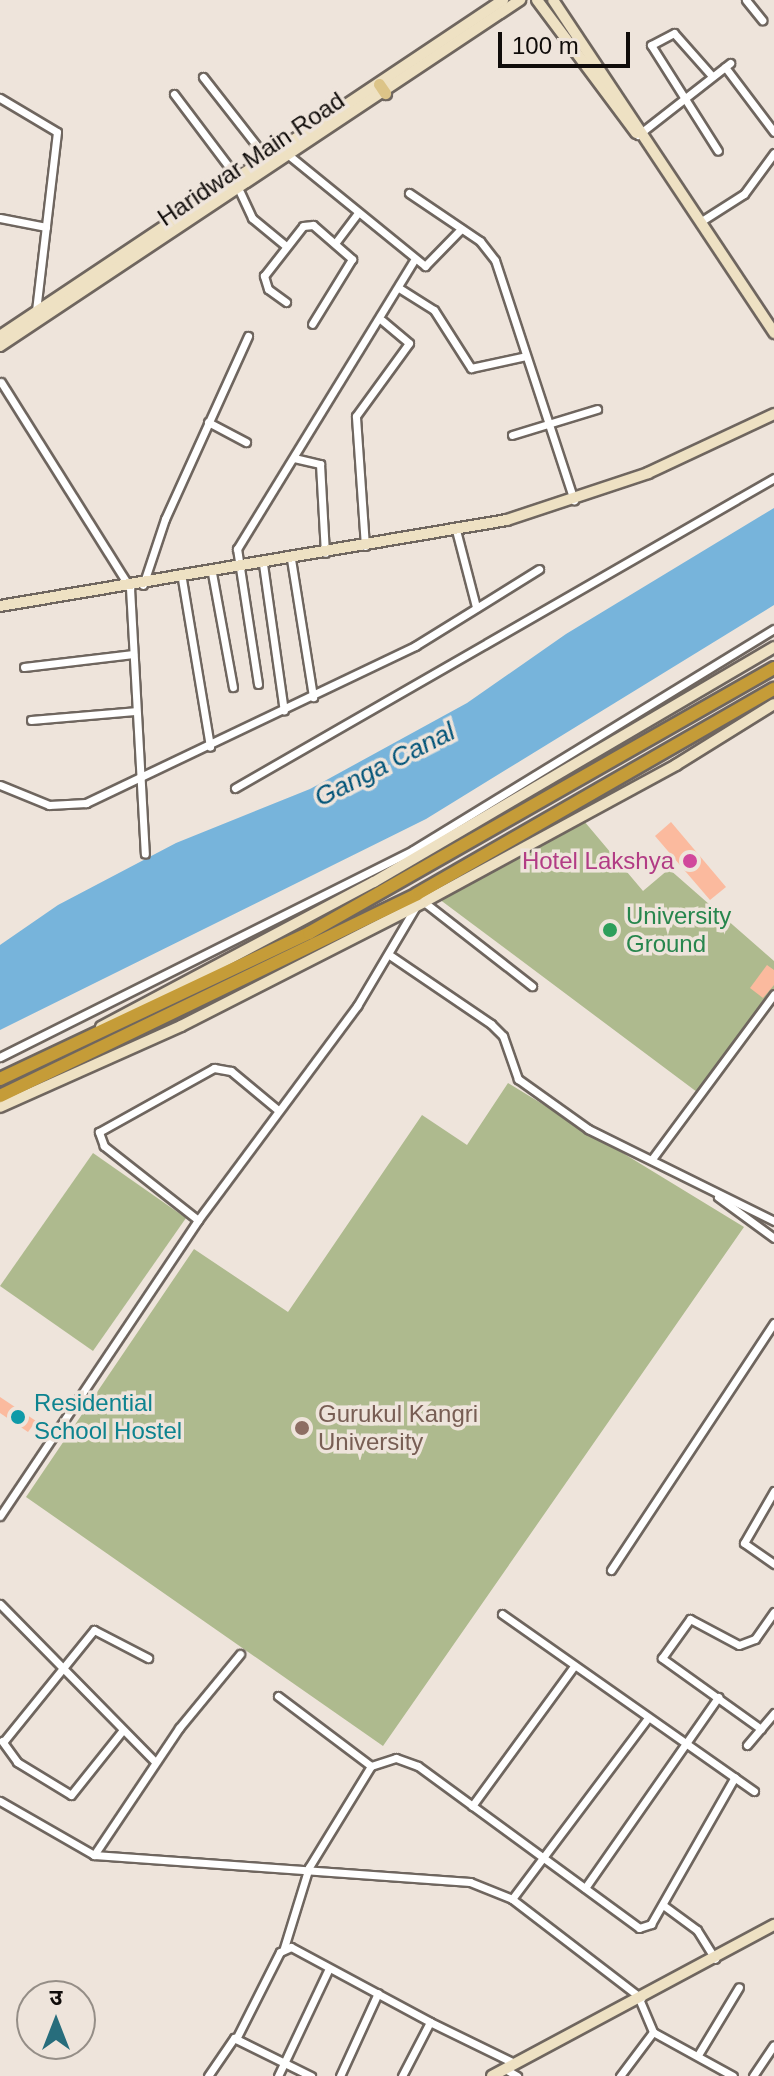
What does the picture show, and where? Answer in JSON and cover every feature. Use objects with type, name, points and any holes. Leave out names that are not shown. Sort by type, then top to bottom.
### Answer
[{"type":"highway","points":[[0,1079],[309,933],[774,668]]},
{"type":"highway","points":[[0,1096],[417,894],[774,689]]},
{"type":"street","name":"Haridwar Main Road","points":[[0,336],[291,157],[490,4],[503,0]]},
{"type":"street","name":"Haridwar Main Road","points":[[0,346],[240,186],[268,160],[520,0]]},
{"type":"street","points":[[537,0],[700,222],[774,333]]},
{"type":"street","points":[[553,0],[638,135]]},
{"type":"street","points":[[746,0],[762,20]]},
{"type":"street","points":[[712,76],[678,35],[665,32],[651,45],[652,53],[718,151]]},
{"type":"street","points":[[638,135],[728,65],[774,132]]},
{"type":"street","points":[[203,77],[268,160]]},
{"type":"street","points":[[174,94],[240,186],[252,218],[286,246]]},
{"type":"street","points":[[0,98],[57,132],[36,313]]},
{"type":"street","points":[[700,222],[744,194],[774,153]]},
{"type":"street","points":[[291,157],[414,260],[429,265],[461,229]]},
{"type":"street","points":[[409,193],[461,229],[495,260],[574,500]]},
{"type":"street","points":[[336,242],[358,213]]},
{"type":"street","points":[[0,218],[46,227]]},
{"type":"street","points":[[286,302],[263,281],[286,246],[308,224],[336,242],[352,259],[312,324]]},
{"type":"street","points":[[258,684],[240,568],[241,542],[382,320],[414,260]]},
{"type":"street","points":[[399,288],[434,310],[471,368],[526,356]]},
{"type":"street","points":[[365,546],[356,416],[409,343],[382,320]]},
{"type":"street","points":[[143,587],[208,422],[248,336]]},
{"type":"street","points":[[1,382],[130,588],[145,854]]},
{"type":"street","points":[[512,435],[597,409]]},
{"type":"street","points":[[0,606],[143,587],[456,530],[574,500],[774,414]]},
{"type":"street","points":[[208,422],[246,442]]},
{"type":"street","points":[[294,458],[320,464],[325,553]]},
{"type":"street","points":[[235,788],[774,478]]},
{"type":"street","points":[[456,530],[476,607]]},
{"type":"street","points":[[291,559],[313,697]]},
{"type":"street","points":[[263,564],[284,711]]},
{"type":"street","points":[[0,785],[64,808],[141,780],[313,697],[539,569]]},
{"type":"street","points":[[212,573],[233,687]]},
{"type":"street","points":[[182,579],[210,747]]},
{"type":"street","points":[[0,1057],[413,850],[774,629]]},
{"type":"street","points":[[77,1045],[160,990],[374,882],[774,647]]},
{"type":"street","points":[[24,667],[133,654]]},
{"type":"street","points":[[0,1107],[181,1026],[420,904],[676,765],[774,704]]},
{"type":"street","points":[[31,720],[135,711]]},
{"type":"street","points":[[0,1516],[198,1220],[391,956],[420,904]]},
{"type":"street","points":[[420,904],[532,986]]},
{"type":"street","points":[[391,956],[498,1030],[521,1082],[606,1139],[652,1159],[716,1196],[774,1238]]},
{"type":"street","points":[[652,1159],[774,994]]},
{"type":"street","points":[[198,1220],[104,1146],[99,1132],[214,1068],[231,1071],[278,1110]]},
{"type":"street","points":[[716,1196],[741,1200],[774,1221]]},
{"type":"street","points":[[611,1570],[774,1323]]},
{"type":"street","points":[[774,1491],[744,1543],[774,1564]]},
{"type":"street","points":[[0,1604],[66,1664],[122,1731],[155,1762]]},
{"type":"street","points":[[774,1612],[755,1639],[739,1645],[690,1619],[664,1652],[668,1666],[774,1730]]},
{"type":"street","points":[[502,1614],[754,1791]]},
{"type":"street","points":[[122,1731],[71,1795],[17,1762],[2,1741],[97,1629],[148,1658]]},
{"type":"street","points":[[94,1855],[155,1762],[240,1654]]},
{"type":"street","points":[[472,1806],[574,1666]]},
{"type":"street","points":[[278,1696],[371,1766],[403,1760],[472,1806],[542,1861],[639,1928],[651,1924],[735,1777]]},
{"type":"street","points":[[585,1888],[689,1746],[718,1697]]},
{"type":"street","points":[[747,1745],[774,1713]]},
{"type":"street","points":[[512,1899],[648,1718]]},
{"type":"street","points":[[210,2075],[236,2039],[284,1948],[309,1867],[371,1766]]},
{"type":"street","points":[[0,1801],[94,1855],[309,1867],[470,1882],[512,1899],[642,2000],[653,2032],[698,2055],[718,2072],[733,2076]]},
{"type":"street","points":[[663,1905],[697,1930],[715,1959]]},
{"type":"street","points":[[492,2076],[642,2000],[774,1925]]},
{"type":"street","points":[[284,1948],[378,1993],[509,2066],[517,2076]]},
{"type":"street","points":[[278,2076],[329,1968]]},
{"type":"street","points":[[698,2055],[739,1987]]},
{"type":"street","points":[[340,2076],[378,1993]]},
{"type":"street","points":[[402,2076],[430,2022]]},
{"type":"street","points":[[620,2076],[653,2032]]},
{"type":"street","points":[[236,2039],[311,2076]]},
{"type":"street","points":[[753,2076],[774,2045]]},
{"type":"green space","name":"University Ground","points":[[584,821],[643,891],[669,869],[774,961],[774,992],[697,1092],[439,899]]},
{"type":"green space","points":[[508,1083],[744,1227],[383,1746],[26,1497],[194,1249],[288,1312],[422,1115],[467,1145]]},
{"type":"green space","points":[[93,1153],[186,1218],[93,1351],[0,1286]]},
{"type":"water","name":"Ganga Canal","points":[[774,508],[774,605],[426,819],[0,1030],[0,945],[58,905],[176,843],[310,789],[467,703],[566,634]]},
{"type":"building","name":"Hotel Lakshya","points":[[671,822],[726,887],[710,900],[655,836]]},
{"type":"building","points":[[767,965],[774,970],[774,985],[763,998],[750,988]]},
{"type":"building","name":"Residential School Hostel","points":[[0,1397],[36,1421],[28,1432],[0,1413]]},
{"type":"place","name":"Hotel Lakshya","points":[[690,861]]},
{"type":"place","name":"University Ground","points":[[610,930]]},
{"type":"place","name":"Residential School Hostel","points":[[18,1417]]},
{"type":"place","name":"Gurukul Kangri University","points":[[302,1428]]}]
